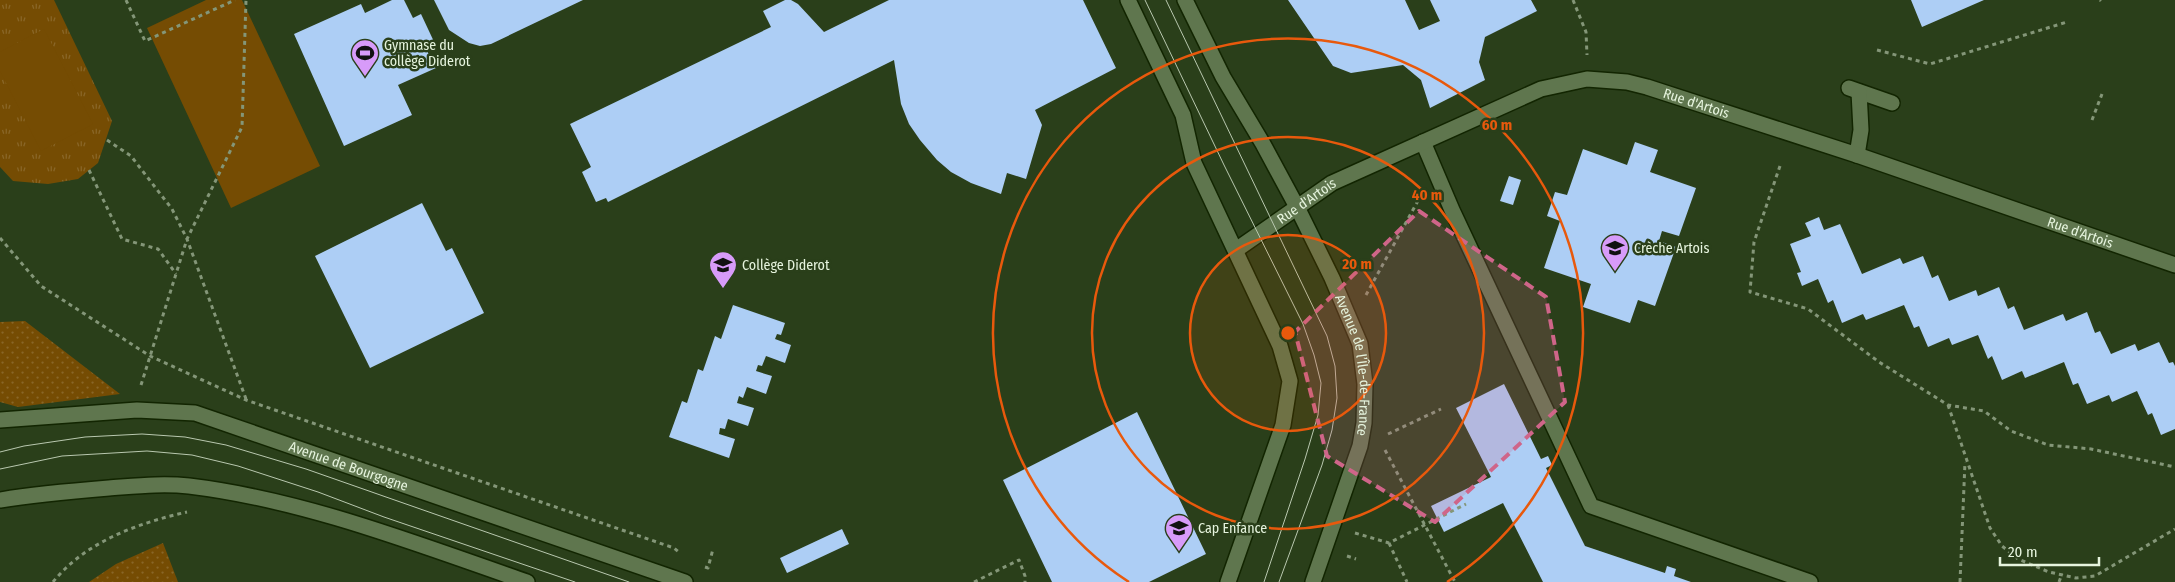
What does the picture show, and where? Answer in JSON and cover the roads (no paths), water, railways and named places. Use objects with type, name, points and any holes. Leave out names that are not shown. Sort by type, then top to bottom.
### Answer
[{"type":"street","points":[[1128,0],[1183,114],[1194,163],[1280,346],[1290,381],[1283,425],[1228,582]]},
{"type":"street","name":"Avenue de l’Île-de-France","points":[[1185,0],[1223,78],[1263,144],[1297,207],[1332,278],[1360,344],[1365,384],[1364,423],[1360,446],[1313,582]]},
{"type":"street","name":"Rue d'Artois","points":[[1236,250],[1332,183],[1424,142],[1469,119],[1540,89],[1587,79],[1627,82],[1647,87],[1857,155],[2175,265]]},
{"type":"street","points":[[1857,155],[1862,130],[1854,90],[1892,103]]},
{"type":"street","points":[[1424,142],[1452,210],[1591,506],[1810,582]]},
{"type":"street","name":"Avenue de Bourgogne","points":[[0,420],[137,410],[195,414],[685,582]]},
{"type":"street","points":[[0,500],[42,493],[145,485],[188,486],[267,500],[374,529],[527,582]]},
{"type":"tram line","points":[[1145,0],[1303,324],[1321,383],[1318,415],[1264,582]]},
{"type":"tram line","points":[[1166,0],[1327,336],[1335,366],[1337,398],[1332,430],[1322,465],[1279,582]]},
{"type":"tram line","points":[[0,452],[24,446],[85,437],[142,434],[185,437],[226,445],[306,469],[629,582]]},
{"type":"tram line","points":[[0,469],[62,456],[147,451],[192,455],[238,466],[318,492],[384,517],[575,582]]},
{"type":"place","name":"Gymnase du collège Diderot","points":[[365,77]]},
{"type":"place","name":"Crèche Artois","points":[[1615,272]]},
{"type":"place","name":"Collège Diderot","points":[[723,289]]},
{"type":"place","name":"Cap Enfance","points":[[1179,552]]}]
